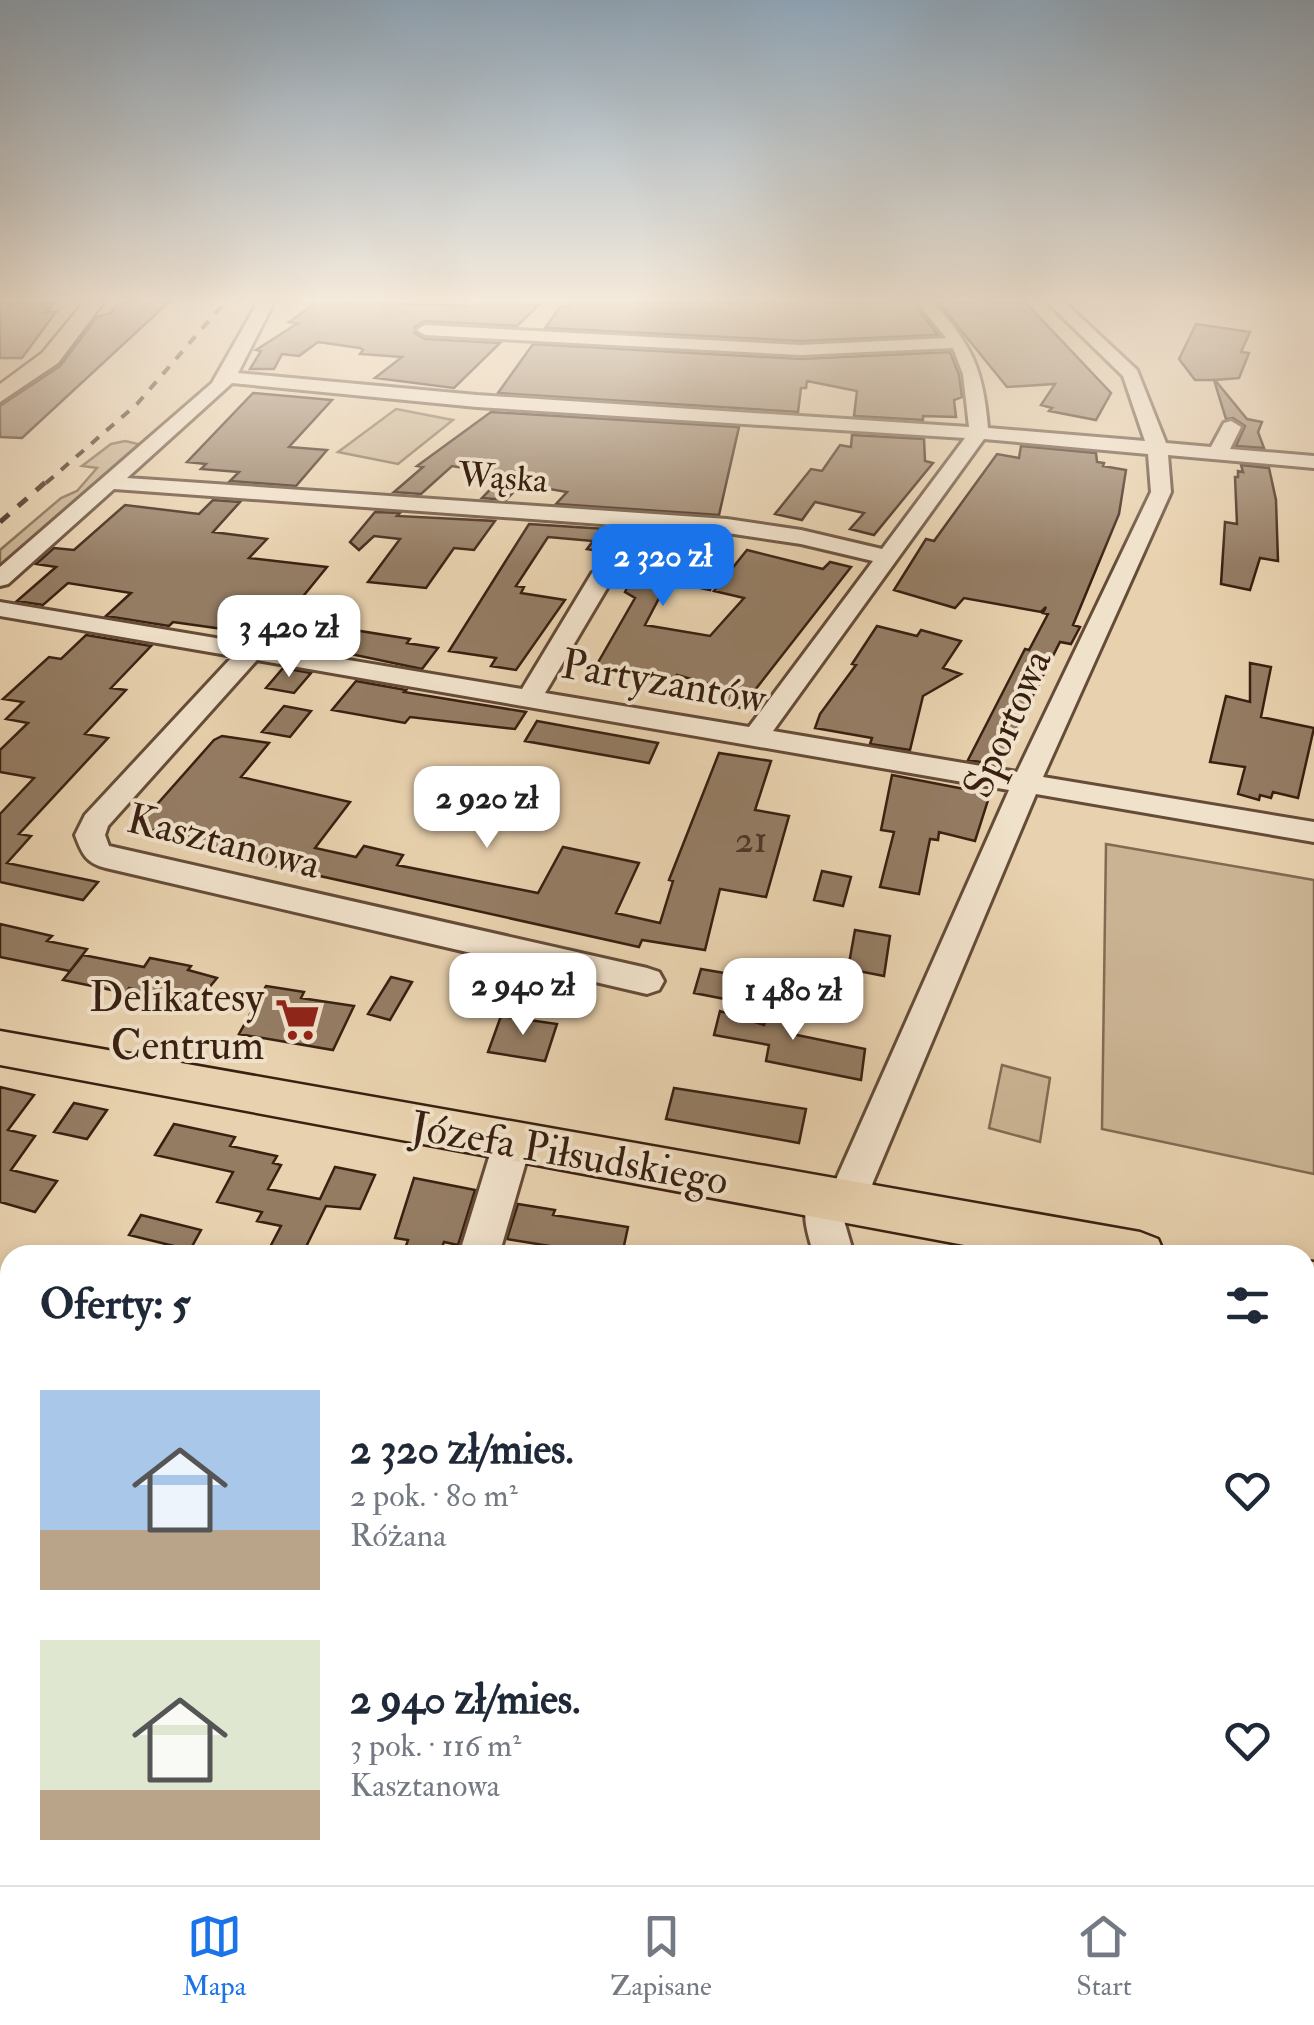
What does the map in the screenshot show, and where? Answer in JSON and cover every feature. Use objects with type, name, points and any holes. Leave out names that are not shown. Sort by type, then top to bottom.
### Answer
[{"type":"main road","name":"Józefa Piłsudskiego","points":[[0,1048],[1085,1245]]},
{"type":"street","points":[[0,578],[214,390]]},
{"type":"street","points":[[362,390],[506,404],[979,433],[1314,462]]},
{"type":"street","points":[[754,739],[979,433],[976,390]]},
{"type":"street","name":"Sportowa","points":[[838,1200],[854,1182],[1025,786],[1162,492],[1158,449],[1137,390]]},
{"type":"street","points":[[1218,454],[1231,427]]},
{"type":"street","name":"Wąska","points":[[113,482],[727,526],[801,537],[886,557]]},
{"type":"street","points":[[529,700],[604,574]]},
{"type":"street","name":"Partyzantów","points":[[0,610],[1314,832]]},
{"type":"street","name":"Kasztanowa","points":[[250,653],[95,822],[90,835],[96,852],[106,858],[646,981]]},
{"type":"street","points":[[483,1245],[513,1141]]},
{"type":"street","points":[[831,1245],[823,1218],[838,1200]]},
{"type":"shaded area","points":[[396,409],[453,420],[398,464],[338,452]]},
{"type":"shaded area","points":[[111,444],[138,444],[138,450],[0,569],[0,550],[61,498],[77,491],[97,468],[82,466]]},
{"type":"shaded area","points":[[1106,844],[1314,880],[1314,1174],[1102,1129]]},
{"type":"shaded area","points":[[1002,1065],[1050,1078],[1040,1142],[989,1128]]},
{"type":"building","points":[[24,390],[74,390],[22,438],[0,437],[0,406]]},
{"type":"building","points":[[500,390],[801,390],[798,412],[498,393]]},
{"type":"building","points":[[852,390],[961,390],[962,397],[954,400],[956,417],[923,416],[923,420],[854,416],[857,391]]},
{"type":"building","points":[[1051,390],[1111,393],[1096,420],[1049,411],[1052,408],[1041,405]]},
{"type":"building","points":[[1217,390],[1223,390],[1247,419],[1262,422],[1258,432],[1264,448],[1236,446],[1245,426],[1233,418],[1226,419]]},
{"type":"building","points":[[253,393],[332,400],[289,447],[327,450],[296,486],[230,481],[239,472],[201,469],[206,464],[187,462]]},
{"type":"building","points":[[491,412],[739,427],[719,515],[556,504],[567,492],[521,484],[506,500],[482,498],[504,475],[452,466],[421,494],[394,492],[423,467],[417,466]]},
{"type":"building","points":[[852,435],[924,439],[925,461],[933,463],[874,535],[850,529],[864,513],[815,502],[802,520],[775,514],[811,469],[822,471],[840,445],[851,447]]},
{"type":"building","points":[[1021,446],[1096,453],[1097,462],[1104,463],[1103,466],[1126,470],[1119,514],[1073,625],[1080,627],[1071,644],[1060,642],[998,765],[968,760],[1025,649],[1029,650],[1048,614],[1043,613],[1046,607],[1041,612],[964,598],[955,608],[894,590],[926,539],[934,541],[997,454],[1019,458]]},
{"type":"building","points":[[1241,465],[1269,468],[1276,500],[1278,561],[1260,558],[1250,590],[1221,584],[1225,522],[1237,524],[1235,477],[1238,471],[1243,472]]},
{"type":"building","points":[[213,500],[240,502],[213,532],[267,539],[249,558],[327,567],[287,616],[352,624],[348,629],[410,639],[407,643],[438,648],[422,669],[332,650],[329,653],[301,648],[307,642],[273,636],[106,616],[131,593],[68,583],[43,605],[17,601],[56,567],[36,564],[54,548],[74,550],[125,505],[199,514]]},
{"type":"building","points":[[375,512],[495,521],[474,550],[454,548],[426,588],[368,582],[400,539],[374,536],[359,550],[350,542]]},
{"type":"building","points":[[529,524],[729,537],[710,590],[668,581],[645,625],[710,636],[744,598],[714,591],[747,550],[823,569],[830,562],[851,567],[741,708],[716,701],[726,689],[677,675],[674,678],[596,666],[635,598],[625,592],[642,558],[587,549],[593,541],[548,537],[516,586],[524,587],[521,593],[565,600],[516,670],[491,666],[496,658],[449,651]]},
{"type":"building","points":[[877,626],[917,636],[921,630],[961,641],[943,668],[961,674],[923,696],[910,750],[870,744],[872,738],[815,728]]},
{"type":"building","points":[[86,635],[151,646],[111,688],[126,690],[85,734],[108,738],[19,834],[31,836],[7,863],[98,882],[83,900],[0,882],[0,814],[34,778],[0,772],[0,750],[28,723],[6,719],[23,702],[3,699],[49,657],[61,659]]},
{"type":"building","points":[[1250,663],[1271,667],[1261,717],[1314,728],[1298,798],[1273,792],[1271,798],[1260,795],[1259,800],[1238,794],[1245,767],[1210,762],[1226,696],[1250,702]]},
{"type":"building","points":[[283,668],[311,673],[294,693],[266,688]]},
{"type":"building","points":[[356,681],[526,712],[515,729],[410,717],[405,723],[332,710]]},
{"type":"building","points":[[284,706],[311,711],[290,737],[262,732]]},
{"type":"building","points":[[537,721],[658,743],[649,763],[525,741]]},
{"type":"building","points":[[222,736],[269,743],[241,777],[350,802],[315,848],[356,857],[364,846],[403,855],[397,865],[538,893],[563,847],[639,863],[616,913],[660,923],[673,881],[669,880],[719,753],[771,761],[755,810],[789,816],[766,897],[720,889],[705,950],[642,940],[639,947],[185,846],[191,838],[137,827],[214,740]]},
{"type":"building","points":[[892,775],[990,794],[975,841],[939,832],[938,840],[930,839],[919,894],[880,887],[894,832],[881,830]]},
{"type":"building","points":[[822,871],[851,877],[843,906],[814,900]]},
{"type":"building","points":[[0,924],[52,936],[47,941],[87,949],[70,971],[0,957]]},
{"type":"building","points":[[855,930],[890,936],[884,976],[848,969]]},
{"type":"building","points":[[83,955],[144,967],[150,958],[191,966],[188,970],[217,978],[193,1007],[129,988],[126,993],[63,980]]},
{"type":"building","points":[[701,969],[742,976],[735,1001],[694,993]]},
{"type":"building","points":[[391,977],[412,982],[390,1020],[368,1014]]},
{"type":"building","name":"Delikatesy Centrum","points":[[266,986],[304,992],[301,998],[354,1006],[333,1050],[239,1034]]},
{"type":"building","points":[[772,1000],[798,1003],[792,1034],[865,1049],[861,1080],[766,1061],[769,1045],[714,1035],[720,1011],[764,1025]]},
{"type":"building","points":[[501,1016],[557,1024],[545,1061],[488,1052]]},
{"type":"building","points":[[0,1087],[34,1095],[8,1130],[35,1136],[11,1170],[57,1181],[35,1212],[0,1202]]},
{"type":"building","points":[[674,1088],[806,1109],[799,1143],[666,1119]]},
{"type":"building","points":[[74,1103],[107,1110],[87,1139],[54,1132]]},
{"type":"building","points":[[174,1124],[235,1137],[230,1146],[277,1156],[273,1163],[281,1165],[268,1189],[320,1199],[335,1167],[375,1175],[360,1209],[326,1206],[307,1245],[271,1245],[281,1226],[257,1221],[262,1212],[217,1202],[233,1172],[155,1155]]},
{"type":"building","points":[[414,1178],[475,1190],[458,1245],[406,1245],[408,1240],[395,1238]]},
{"type":"building","points":[[518,1204],[555,1210],[553,1215],[628,1227],[624,1245],[544,1245],[507,1239]]},
{"type":"building","points":[[141,1215],[201,1230],[193,1245],[170,1245],[129,1235]]},
{"type":"railway","points":[[46,483],[149,390]]},
{"type":"railway","points":[[0,522],[48,480]]},
{"type":"place","name":"Delikatesy Centrum","points":[[297,1020]]}]
